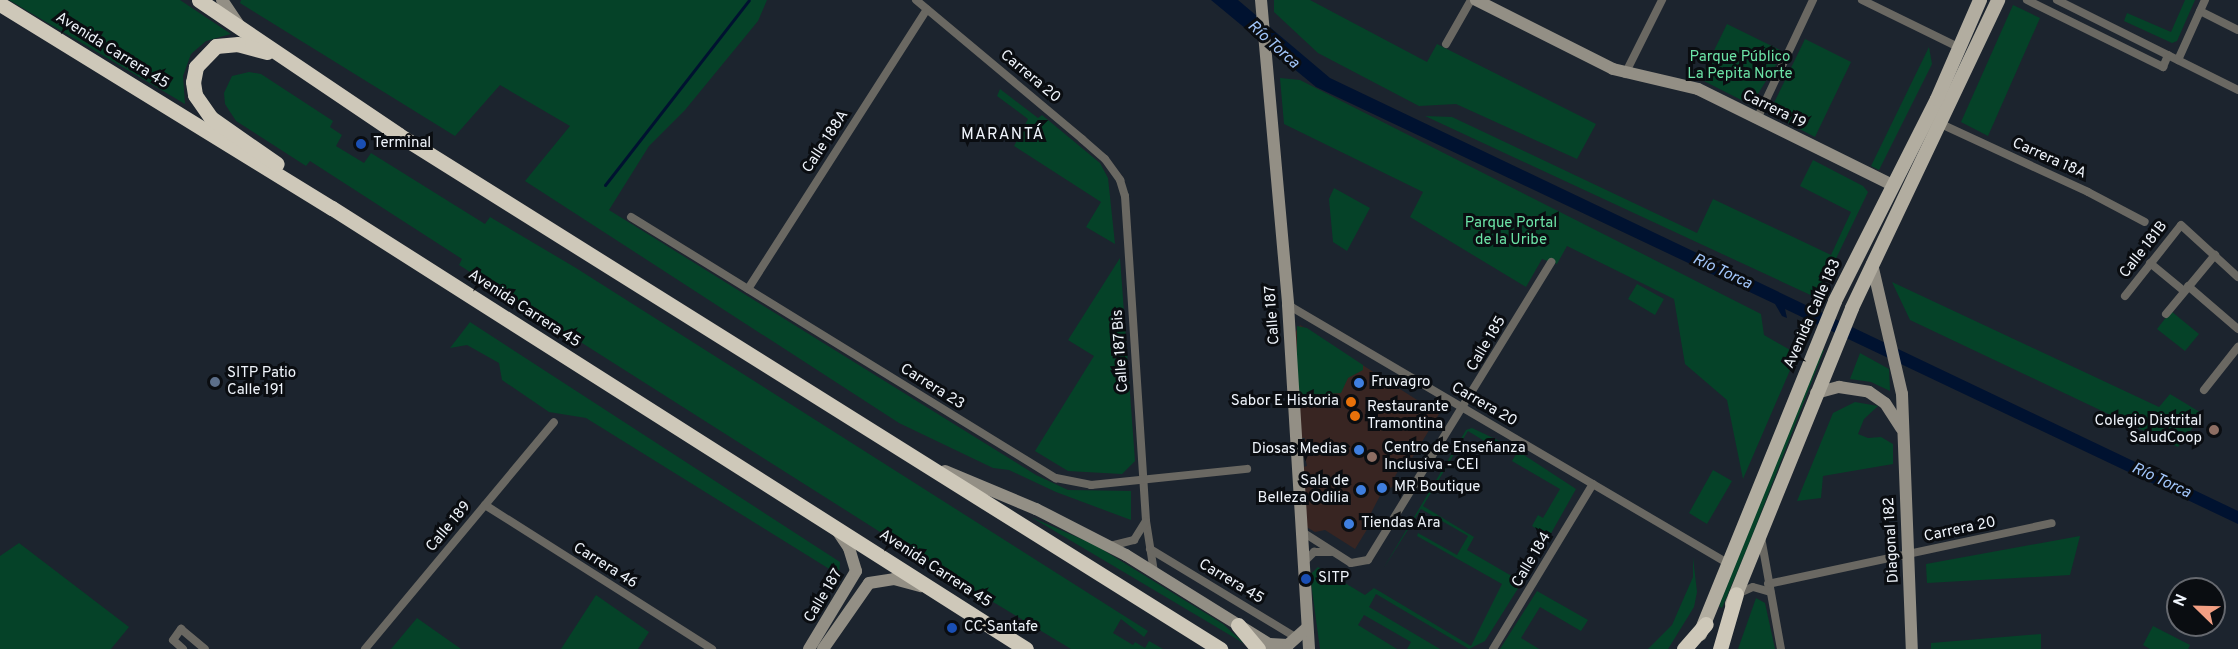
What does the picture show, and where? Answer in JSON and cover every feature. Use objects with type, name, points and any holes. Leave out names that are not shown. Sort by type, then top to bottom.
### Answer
[{"type":"highway","points":[[199,0],[399,135],[1220,649]]},
{"type":"highway","name":"Avenida Carrera 45","points":[[0,4],[332,208],[1026,649]]},
{"type":"highway","points":[[284,58],[238,44],[216,46],[196,67],[195,95],[211,118],[332,208]]},
{"type":"highway","points":[[1720,649],[1736,594]]},
{"type":"highway","points":[[1684,649],[1706,624]]},
{"type":"highway","points":[[1238,625],[1257,649]]},
{"type":"main road","name":"Avenida Calle 183","points":[[1693,649],[1706,624],[1835,301],[1960,48],[1980,0]]},
{"type":"main road","points":[[1712,649],[1852,308],[1998,0]]},
{"type":"street","points":[[222,0],[243,30]]},
{"type":"street","name":"Carrera 20","points":[[916,0],[1090,146],[1120,180]]},
{"type":"street","points":[[1446,44],[1474,0]]},
{"type":"street","name":"Carrera 19","points":[[1474,0],[1625,74],[1690,86],[1892,185]]},
{"type":"street","points":[[1625,74],[1662,0]]},
{"type":"street","points":[[1757,119],[1814,0]]},
{"type":"street","points":[[1862,0],[1960,48]]},
{"type":"street","points":[[2027,0],[2163,67],[2169,55]]},
{"type":"street","points":[[2057,0],[2238,90]]},
{"type":"street","points":[[2178,60],[2205,0]]},
{"type":"street","name":"Calle 187","points":[[1261,5],[1288,305],[1303,564],[1302,633],[1309,649]]},
{"type":"street","name":"Calle 188A","points":[[748,289],[927,9]]},
{"type":"street","points":[[2200,11],[2238,30]]},
{"type":"street","points":[[2107,39],[2112,27]]},
{"type":"street","name":"Carrera 18A","points":[[1941,124],[2088,192],[2145,222]]},
{"type":"street","name":"Calle 187 Bis","points":[[1120,180],[1146,521],[1154,572]]},
{"type":"street","name":"Carrera 23","points":[[631,217],[1056,478],[1091,485],[1143,478],[1247,470]]},
{"type":"street","name":"Calle 181B","points":[[2125,296],[2175,229],[2181,225],[2186,227],[2215,255]]},
{"type":"street","points":[[2166,314],[2215,255],[2238,277]]},
{"type":"street","name":"Calle 185","points":[[1337,554],[1353,564],[1368,560],[1464,408],[1551,262]]},
{"type":"street","points":[[2150,263],[2238,329]]},
{"type":"street","name":"Diagonal 182","points":[[1872,264],[1899,373],[1912,649]]},
{"type":"street","name":"Carrera 20","points":[[1288,305],[1729,564]]},
{"type":"street","points":[[2204,390],[2238,347]]},
{"type":"street","name":"Diagonal 182","points":[[1816,393],[1839,387],[1869,392],[1885,403],[1901,429]]},
{"type":"street","name":"Calle 189","points":[[365,649],[554,422]]},
{"type":"street","points":[[916,459],[1036,509],[1109,546],[1275,647],[1288,645],[1302,633]]},
{"type":"street","name":"Calle 184","points":[[1493,649],[1593,484]]},
{"type":"street","name":"Carrera 46","points":[[485,505],[712,649]]},
{"type":"street","points":[[1109,546],[1134,540],[1146,521]]},
{"type":"street","name":"Carrera 20","points":[[1736,594],[1753,587],[1769,588],[2052,523]]},
{"type":"street","name":"Calle 187","points":[[809,649],[856,571],[849,548],[834,526]]},
{"type":"street","points":[[1301,531],[1337,554]]},
{"type":"street","points":[[1760,534],[1781,649]]},
{"type":"street","name":"Carrera 45","points":[[1150,549],[1302,633]]},
{"type":"street","points":[[1303,564],[1320,551],[1337,554]]},
{"type":"street","name":"Calle 187","points":[[823,649],[868,583],[894,579],[933,590]]},
{"type":"street","points":[[183,649],[173,640],[182,629],[205,649]]},
{"type":"shaded area","points":[[1300,325],[1439,414],[1412,458],[1407,456],[1394,478],[1395,483],[1391,488],[1385,486],[1370,515],[1374,518],[1355,549],[1325,530],[1315,532],[1303,525],[1303,467],[1307,466],[1305,457],[1301,457],[1305,438],[1301,438],[1294,334]]},
{"type":"green space","points":[[9,0],[180,0],[231,34],[206,41],[191,54],[183,76],[185,104]]},
{"type":"green space","points":[[241,0],[767,0],[758,21],[685,110],[649,146],[609,210],[1036,475],[1068,490],[1131,491],[1131,520],[1056,492],[1009,470],[993,468],[899,423],[525,181],[570,126],[500,85],[455,136],[240,3]]},
{"type":"green space","points":[[1274,0],[1310,0],[1427,62],[1437,44],[1596,124],[1577,159],[1456,104],[1419,106],[1318,53],[1274,12]]},
{"type":"green space","points":[[2185,0],[2195,0],[2177,41],[2172,43],[2124,21],[2127,13],[2171,32]]},
{"type":"green space","points":[[2013,5],[2040,18],[1988,136],[1961,122]]},
{"type":"green space","name":"Parque Público La Pepita Norte","points":[[1727,24],[1784,52],[1751,105],[1700,79]]},
{"type":"green space","name":"Parque Público La Pepita Norte","points":[[1805,39],[1851,62],[1815,137],[1769,113]]},
{"type":"green space","points":[[1929,47],[1932,64],[1879,170],[1871,166]]},
{"type":"green space","points":[[249,72],[261,74],[333,121],[330,127],[342,135],[336,146],[364,163],[371,153],[485,224],[490,217],[576,268],[1148,631],[1144,637],[1121,619],[1113,633],[1133,645],[1135,642],[1145,648],[1149,641],[1163,649],[1071,649],[940,570],[459,265],[462,259],[310,161],[306,166],[236,121],[225,104],[224,93],[232,76]]},
{"type":"green space","name":"Parque Portal de la Uribe","points":[[1280,78],[1300,80],[1761,314],[1764,335],[1797,354],[1743,479],[1727,400],[1685,364],[1674,299],[1567,246],[1557,264],[1542,259],[1526,287],[1410,217],[1423,192],[1284,124]]},
{"type":"green space","points":[[1000,89],[1038,118],[1042,115],[1100,163],[1108,178],[1115,244],[1086,227],[1101,202],[1014,146],[1028,119],[997,96]]},
{"type":"green space","points":[[1425,116],[1452,117],[1697,233],[1713,199],[1831,255],[1851,212],[1800,186],[1813,160],[1863,186],[1868,192],[1817,298]]},
{"type":"green space","points":[[1334,188],[1370,208],[1347,251],[1333,242],[1329,199]]},
{"type":"green space","points":[[1120,258],[1135,461],[1122,474],[1068,471],[1035,451],[1094,356],[1068,340]]},
{"type":"green space","points":[[1892,282],[2159,407],[2170,394],[2203,414],[2178,447],[1910,320]]},
{"type":"green space","points":[[1637,284],[1664,299],[1655,315],[1628,299]]},
{"type":"green space","points":[[2171,311],[2199,334],[2185,351],[2157,329]]},
{"type":"green space","points":[[470,322],[840,562],[839,575],[586,418],[549,412],[502,380],[499,363],[467,345],[450,348]]},
{"type":"green space","points":[[1297,326],[1307,328],[1363,365],[1363,370],[1348,378],[1341,393],[1297,396]]},
{"type":"green space","points":[[1821,349],[1824,350],[1722,608],[1719,606]]},
{"type":"green space","points":[[1860,353],[1889,369],[1890,391],[1871,382],[1850,379]]},
{"type":"green space","points":[[1855,402],[1878,406],[1864,419],[1858,434],[1868,438],[1881,437],[1893,444],[1893,464],[1823,476],[1821,498],[1797,501],[1833,413]]},
{"type":"green space","points":[[1472,428],[1508,445],[1504,453],[1468,431],[1423,506],[1474,537],[1467,550],[1522,582],[1485,641],[1469,649],[1376,594],[1369,607],[1440,649],[1407,649],[1411,642],[1364,615],[1358,625],[1397,649],[1320,649],[1310,575],[1318,567],[1365,595],[1374,588],[1471,646],[1502,584],[1417,536],[1418,533],[1457,555],[1468,536],[1421,509],[1383,569],[1466,430]]},
{"type":"green space","points":[[1518,451],[1576,489],[1549,537],[1532,526],[1538,515],[1543,518],[1560,489],[1512,461]]},
{"type":"green space","points":[[1713,470],[1732,481],[1707,524],[1689,513]]},
{"type":"green space","points":[[1031,517],[1095,545],[1223,624],[1245,644]]},
{"type":"green space","points":[[2080,536],[2070,575],[1927,583],[1926,564]]},
{"type":"green space","points":[[19,543],[129,627],[111,649],[0,649],[0,556]]},
{"type":"green space","points":[[1693,557],[1697,592],[1694,607],[1668,649],[1648,649],[1672,625],[1693,577]]},
{"type":"green space","points":[[1537,591],[1588,620],[1581,631],[1540,607],[1521,638],[1539,649],[1500,649]]},
{"type":"green space","points":[[596,595],[649,632],[638,649],[561,649]]},
{"type":"green space","points":[[1756,598],[1765,603],[1775,649],[1738,649]]},
{"type":"green space","points":[[417,618],[461,649],[391,649]]},
{"type":"green space","points":[[2153,626],[2166,633],[2166,637],[2174,637],[2190,645],[2188,649],[2150,649],[2143,645]]},
{"type":"green space","points":[[2041,634],[2041,649],[1931,649],[1931,643]]},
{"type":"water","name":"Río Torca","points":[[1211,0],[1238,0],[1330,78],[2238,511],[2238,524],[1785,309],[1787,318],[1782,316],[1775,304],[1316,87]]},
{"type":"waterway","points":[[605,185],[749,0]]},
{"type":"place","name":"Terminal","points":[[361,144]]},
{"type":"place","name":"SITP Patio Calle 191","points":[[215,382]]},
{"type":"place","name":"Fruvagro","points":[[1359,383]]},
{"type":"place","name":"Sabor E Historia","points":[[1351,402]]},
{"type":"place","name":"Restaurante Tramontina","points":[[1355,416]]},
{"type":"place","name":"Colegio Distrital SaludCoop","points":[[2214,430]]},
{"type":"place","name":"Diosas Medias","points":[[1359,450]]},
{"type":"place","name":"Centro de Enseñanza Inclusiva - CEI","points":[[1372,457]]},
{"type":"place","name":"MR Boutique","points":[[1382,488]]},
{"type":"place","name":"Sala de Belleza Odilia","points":[[1361,490]]},
{"type":"place","name":"Tiendas Ara","points":[[1349,524]]},
{"type":"place","name":"SITP","points":[[1306,579]]},
{"type":"place","name":"CC Santafe","points":[[952,628]]},
{"type":"district","name":"MARANTÁ","points":[[1003,135]]}]
